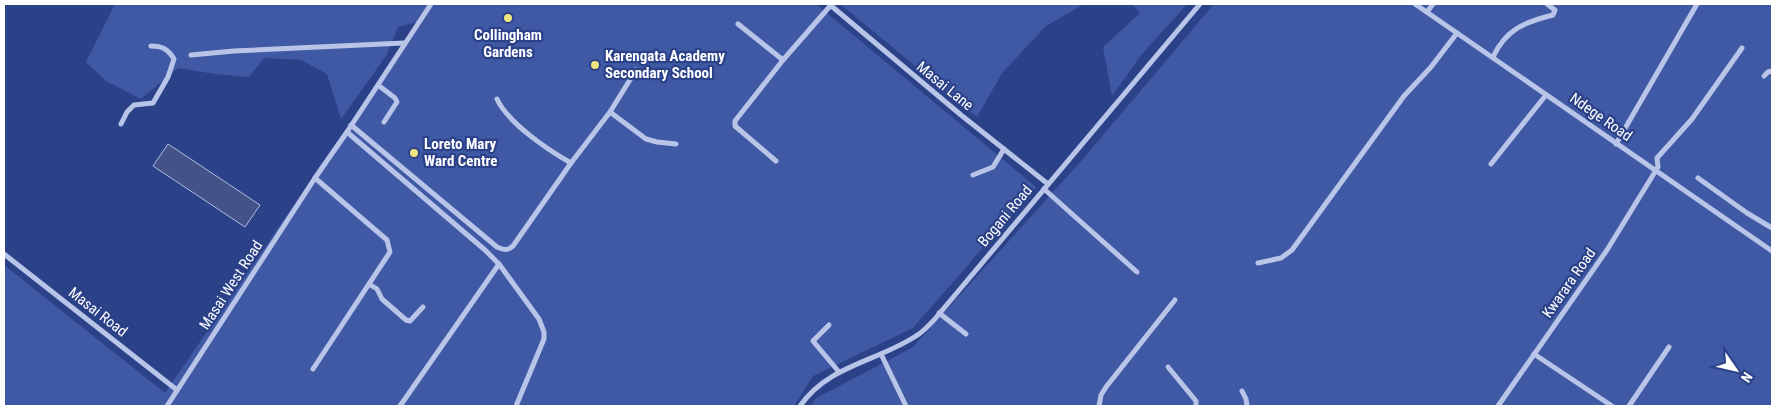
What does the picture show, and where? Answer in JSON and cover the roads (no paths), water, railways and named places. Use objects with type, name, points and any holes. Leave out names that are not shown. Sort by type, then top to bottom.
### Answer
[{"type":"street","name":"Masai West Road","points":[[167,406],[431,4]]},
{"type":"street","name":"Bogani Road","points":[[800,406],[825,380],[917,336],[939,313],[1200,4]]},
{"type":"street","name":"Ndege Road","points":[[1415,4],[1772,251]]},
{"type":"street","points":[[1427,12],[1433,4]]},
{"type":"street","points":[[1493,57],[1496,50],[1515,28],[1553,14],[1555,10],[1547,4]]},
{"type":"street","points":[[1616,144],[1697,4]]},
{"type":"street","points":[[776,161],[734,124],[783,60],[829,5]]},
{"type":"street","name":"Masai Lane","points":[[829,5],[1004,149],[1137,272]]},
{"type":"street","points":[[738,24],[783,60]]},
{"type":"street","points":[[1258,263],[1281,258],[1292,250],[1404,96],[1457,33]]},
{"type":"street","points":[[192,55],[234,51],[404,43]]},
{"type":"street","points":[[121,124],[127,112],[134,104],[152,103],[168,77],[174,59],[170,51],[159,46],[151,46]]},
{"type":"street","name":"Kwarara Road","points":[[1498,406],[1607,250],[1658,168],[1657,158],[1692,119],[1742,48]]},
{"type":"street","points":[[351,125],[497,247],[504,250],[513,246],[571,163],[610,112],[636,70]]},
{"type":"street","points":[[1764,76],[1772,71]]},
{"type":"street","points":[[378,85],[395,98],[397,102],[384,122]]},
{"type":"street","points":[[1491,164],[1546,94]]},
{"type":"street","points":[[497,99],[506,114],[546,148],[571,163]]},
{"type":"street","points":[[610,112],[646,139],[676,144]]},
{"type":"street","points":[[347,132],[455,223],[499,264],[539,319],[544,332],[544,339],[516,406]]},
{"type":"street","points":[[973,175],[993,167],[1004,149]]},
{"type":"street","points":[[313,369],[390,252],[387,240],[315,178]]},
{"type":"street","points":[[1698,178],[1746,213],[1772,228]]},
{"type":"street","name":"Masai Road","points":[[4,254],[178,390]]},
{"type":"street","points":[[400,406],[499,264]]},
{"type":"street","points":[[369,284],[377,289],[382,299],[406,320],[410,321],[422,307]]},
{"type":"street","points":[[1099,406],[1099,401],[1106,387],[1176,300]]},
{"type":"street","points":[[939,313],[966,334]]},
{"type":"street","points":[[829,325],[813,341],[839,372]]},
{"type":"street","points":[[1629,406],[1668,347]]},
{"type":"street","points":[[881,354],[906,406]]},
{"type":"street","points":[[1534,354],[1612,406]]},
{"type":"street","points":[[1168,367],[1196,400],[1196,406]]},
{"type":"street","points":[[1242,391],[1247,406]]},
{"type":"place","name":"Collingham Gardens","points":[[508,18]]},
{"type":"place","name":"Karengata Academy Secondary School","points":[[595,65]]},
{"type":"place","name":"Loreto Mary Ward Centre","points":[[414,153]]}]
